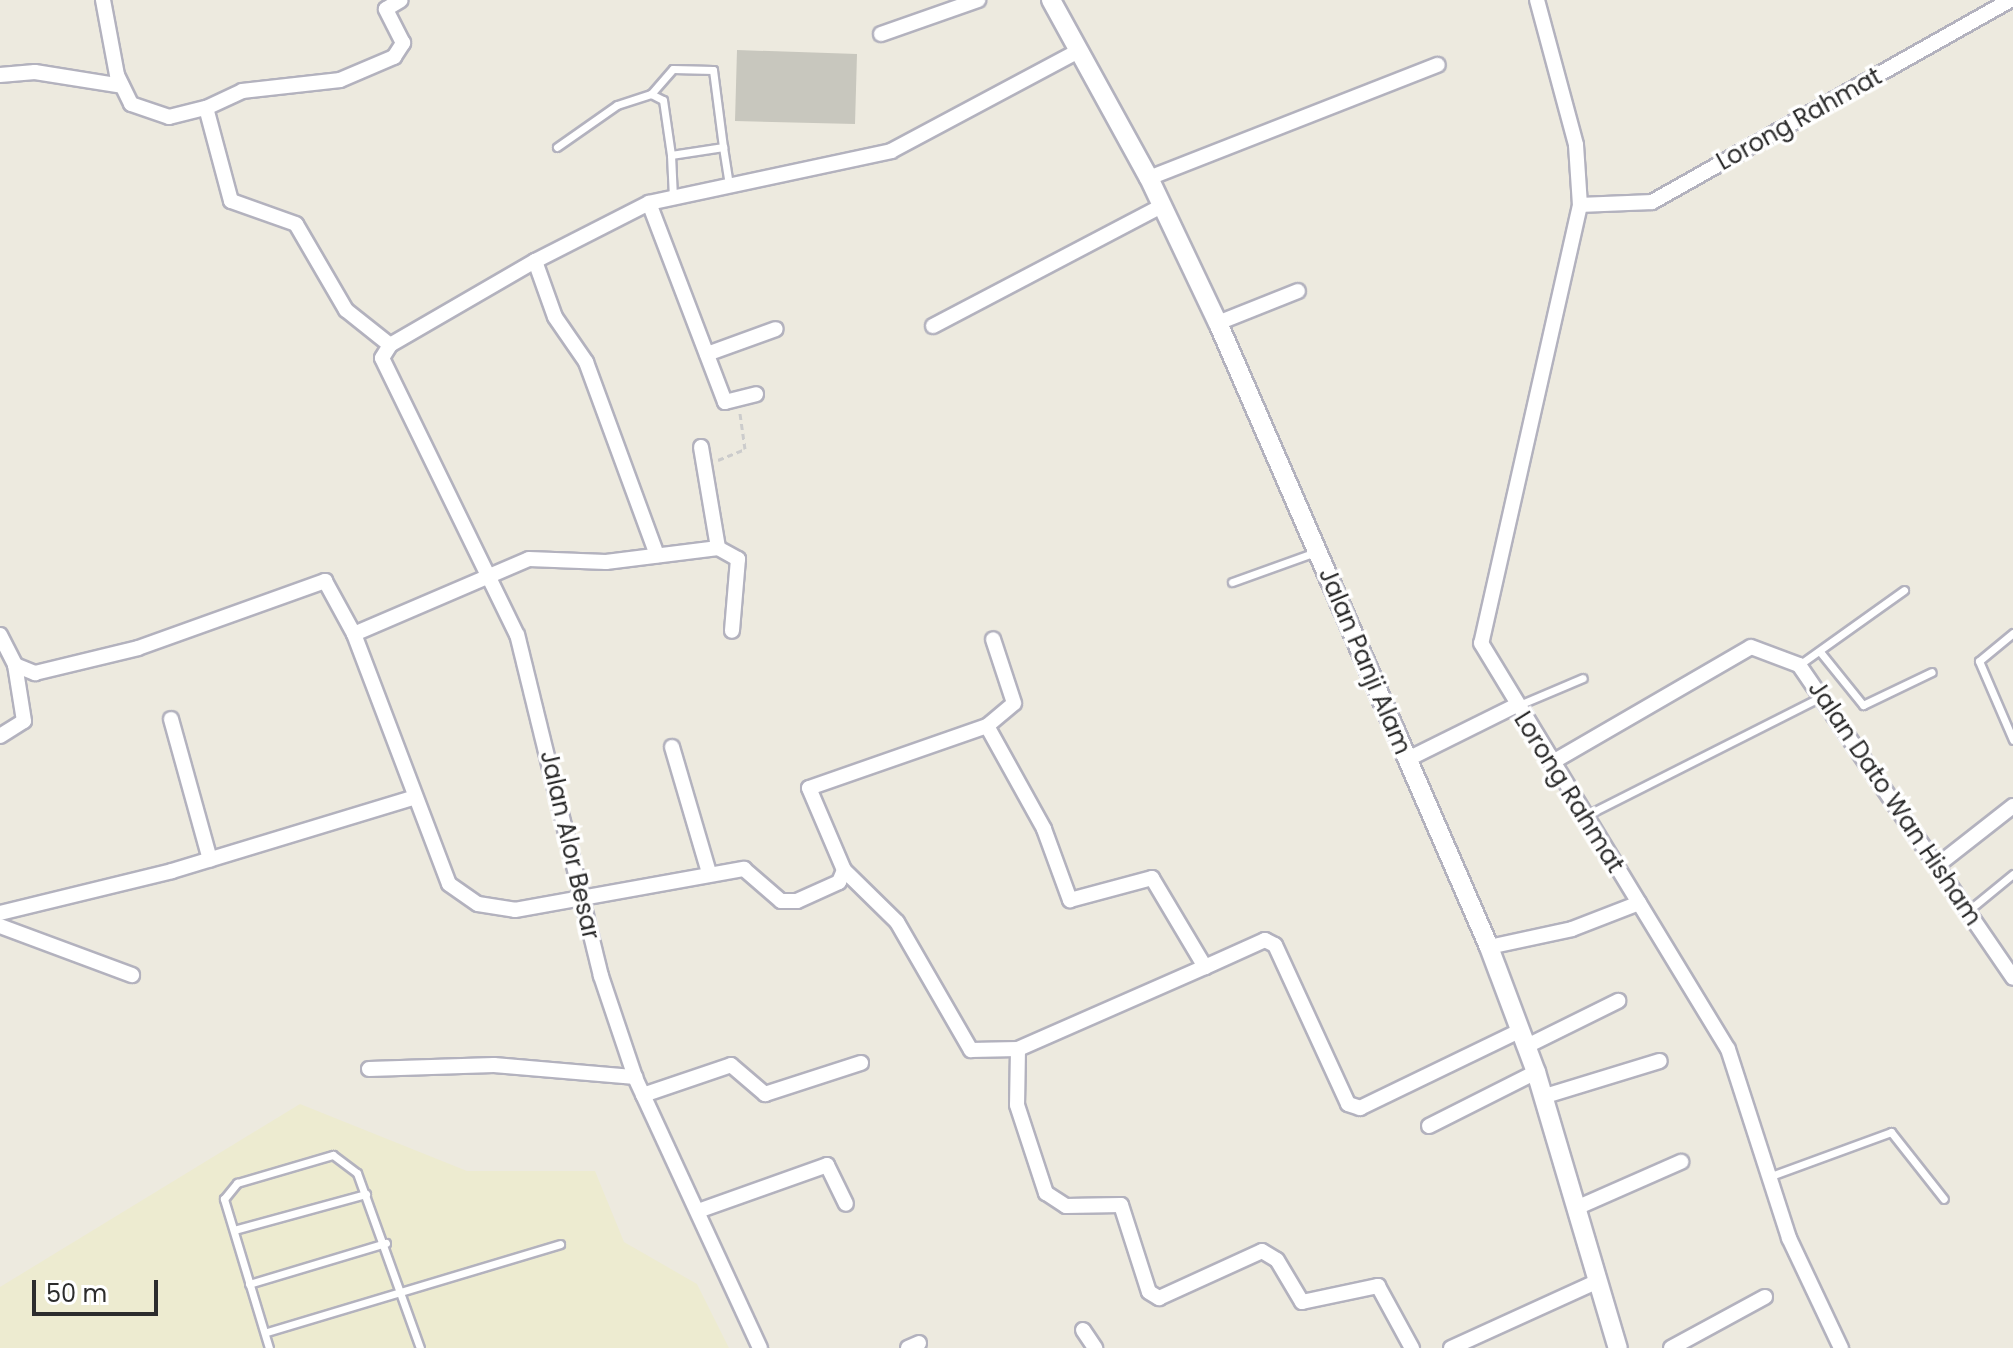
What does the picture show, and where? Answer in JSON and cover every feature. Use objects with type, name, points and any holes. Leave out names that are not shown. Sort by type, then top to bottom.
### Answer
[{"type":"main road","name":"Jalan Panji Alam","points":[[1051,0],[1149,178],[1218,323],[1489,947],[1536,1072],[1618,1348]]},
{"type":"street","points":[[103,0],[122,86],[142,112],[169,117],[206,108],[242,91],[340,80],[394,57],[403,43],[382,5],[401,0]]},
{"type":"street","points":[[881,34],[978,0]]},
{"type":"street","name":"Lorong Rahmat","points":[[1537,0],[1576,145],[1580,205],[1481,643],[1515,706],[1728,1049],[1809,1290],[1841,1348]]},
{"type":"street","name":"Lorong Rahmat","points":[[1580,205],[1652,202],[2010,0]]},
{"type":"street","points":[[206,108],[231,201],[296,224],[343,307],[390,345],[535,261],[649,203],[891,151],[1080,50]]},
{"type":"street","points":[[1149,178],[1438,65]]},
{"type":"street","points":[[0,75],[35,72],[122,86]]},
{"type":"street","points":[[649,203],[725,402],[756,394]]},
{"type":"street","points":[[933,326],[1162,206]]},
{"type":"street","points":[[535,261],[555,317],[586,362],[657,555]]},
{"type":"street","points":[[1218,323],[1298,291]]},
{"type":"street","points":[[707,354],[776,329]]},
{"type":"street","name":"Jalan Alor Besar","points":[[390,345],[384,370],[489,575],[529,675],[582,899],[635,1077],[760,1348]]},
{"type":"street","points":[[703,454],[718,548]]},
{"type":"street","points":[[354,634],[529,559],[606,562],[718,548],[738,559],[732,631]]},
{"type":"street","points":[[15,665],[35,673],[138,648],[319,579],[330,586],[354,634],[413,798],[449,884],[478,904],[515,910],[709,873],[757,874],[781,901],[839,882],[844,870]]},
{"type":"street","points":[[0,635],[15,665],[24,721],[0,736]]},
{"type":"street","points":[[993,639],[1014,703],[987,726],[809,788],[844,870],[874,892],[926,965],[962,1043],[983,1053],[1018,1049],[1265,940],[1275,945],[1337,1089],[1360,1108],[1618,1001]]},
{"type":"street","name":"Jalan Dato Wan Hisham","points":[[1551,763],[1751,647],[1799,665],[1824,695],[2013,978]]},
{"type":"street","points":[[1408,759],[1515,706]]},
{"type":"street","points":[[171,719],[210,860]]},
{"type":"street","points":[[987,726],[1044,829],[1070,900],[1152,878],[1205,967]]},
{"type":"street","points":[[672,747],[709,873]]},
{"type":"street","points":[[0,913],[210,860],[413,798]]},
{"type":"street","points":[[1939,864],[2013,806]]},
{"type":"street","points":[[1489,947],[1572,929],[1639,903]]},
{"type":"street","points":[[0,926],[132,975]]},
{"type":"street","points":[[1018,1049],[1017,1105],[1046,1193],[1066,1206],[1121,1205],[1149,1292],[1159,1298],[1262,1251],[1277,1260],[1302,1302],[1378,1286],[1412,1348]]},
{"type":"street","points":[[1542,1097],[1660,1061]]},
{"type":"street","points":[[643,1095],[731,1065],[765,1094],[861,1063]]},
{"type":"street","points":[[369,1069],[494,1065],[635,1077]]},
{"type":"street","points":[[1429,1126],[1536,1072]]},
{"type":"street","points":[[1576,1208],[1681,1162]]},
{"type":"street","points":[[698,1211],[827,1165],[846,1204]]},
{"type":"street","points":[[1451,1348],[1598,1281]]},
{"type":"street","points":[[1671,1348],[1765,1297]]},
{"type":"street","points":[[1083,1330],[1095,1348]]},
{"type":"lane","points":[[557,147],[617,105],[651,94],[673,69],[713,70],[729,185]]},
{"type":"lane","points":[[651,94],[663,100],[673,197]]},
{"type":"lane","points":[[671,155],[723,147]]},
{"type":"lane","points":[[1232,582],[1318,551]]},
{"type":"lane","points":[[1799,665],[1821,653],[1904,590]]},
{"type":"lane","points":[[2013,633],[1979,661],[2013,740]]},
{"type":"lane","points":[[1821,653],[1863,705],[1932,672]]},
{"type":"lane","points":[[1515,706],[1583,678]]},
{"type":"lane","points":[[1585,816],[1824,695]]},
{"type":"lane","points":[[1969,910],[2013,874]]},
{"type":"lane","points":[[1771,1176],[1891,1132],[1944,1199]]},
{"type":"lane","points":[[269,1348],[267,1332],[224,1199],[228,1189],[333,1155],[350,1161],[366,1194],[386,1243],[420,1348]]},
{"type":"lane","points":[[234,1230],[366,1194]]},
{"type":"lane","points":[[249,1284],[386,1243]]},
{"type":"lane","points":[[267,1332],[560,1244]]},
{"type":"path","points":[[703,454],[745,449],[737,400]]},
{"type":"shaded area","points":[[300,1104],[467,1171],[595,1171],[624,1242],[697,1284],[729,1348],[0,1348],[0,1287]]},
{"type":"building","points":[[737,50],[857,54],[855,124],[735,121]]}]
